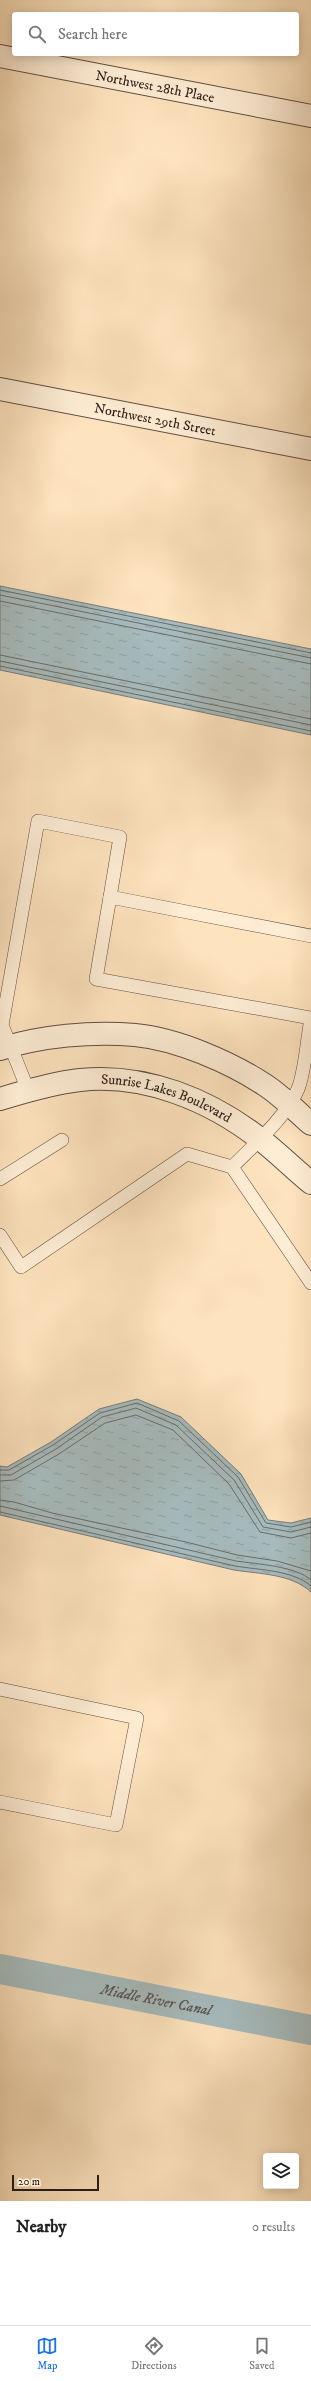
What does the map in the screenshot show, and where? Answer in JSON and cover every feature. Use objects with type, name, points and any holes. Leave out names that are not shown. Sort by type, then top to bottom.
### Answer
[{"type":"street","name":"Northwest 28th Place","points":[[0,56],[311,116]]},
{"type":"street","name":"Northwest 29th Street","points":[[0,389],[311,449]]},
{"type":"street","points":[[5,1048],[65,1036],[136,1035],[170,1043],[209,1056],[260,1082],[289,1104],[311,1124]]},
{"type":"street","name":"Sunrise Lakes Boulevard","points":[[0,1099],[28,1090],[80,1080],[125,1080],[160,1086],[220,1113],[260,1139],[311,1183]]},
{"type":"lane","points":[[28,1090],[5,1048],[2,1025],[38,821],[120,837],[96,979],[311,1019],[298,1089],[289,1104],[260,1139],[232,1167]]},
{"type":"lane","points":[[110,897],[311,936]]},
{"type":"lane","points":[[0,1179],[62,1140]]},
{"type":"lane","points":[[0,1235],[21,1267],[187,1154],[232,1167],[311,1283]]},
{"type":"lane","points":[[0,1689],[137,1718],[116,1825],[0,1802]]},
{"type":"water","points":[[0,586],[311,649],[311,735],[0,670]]},
{"type":"water","points":[[137,1399],[181,1417],[241,1474],[268,1520],[291,1523],[311,1518],[311,1592],[303,1586],[285,1578],[234,1570],[0,1515],[0,1466],[7,1467],[51,1442],[99,1409]]},
{"type":"waterway","name":"Middle River Canal","points":[[0,1969],[311,2030]]}]
